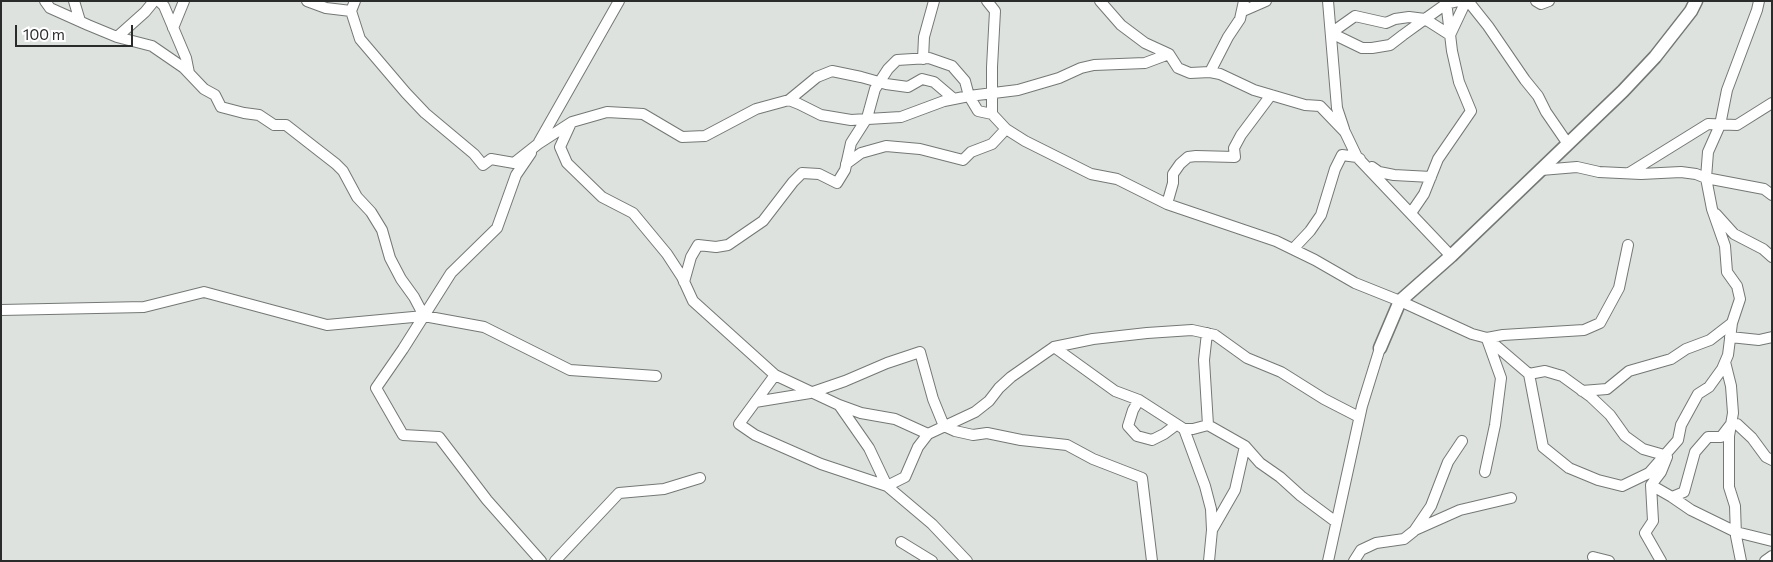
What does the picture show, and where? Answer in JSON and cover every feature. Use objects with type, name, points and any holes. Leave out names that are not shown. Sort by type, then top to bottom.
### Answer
[{"type":"main road","points":[[1380,348],[1400,301],[1451,256],[1541,170],[1655,57],[1691,11],[1696,1]]},
{"type":"street","points":[[45,1],[50,8],[117,37],[152,46],[215,95],[221,107],[259,115],[274,125],[286,125],[336,164],[343,171],[357,197],[371,212],[382,230],[390,258],[400,279],[414,297],[424,316]]},
{"type":"street","points":[[74,1],[80,21]]},
{"type":"street","points":[[117,37],[145,12],[154,1]]},
{"type":"street","points":[[159,1],[164,6],[186,58],[189,74]]},
{"type":"street","points":[[173,28],[184,1]]},
{"type":"street","points":[[307,1],[326,8],[353,6],[360,39],[426,112],[474,154],[483,165],[491,159],[514,163],[538,144],[572,122],[607,112],[643,114],[682,137],[705,136],[756,109],[789,100],[816,77],[832,72],[861,77],[879,83],[908,87],[922,79],[934,82],[954,99]]},
{"type":"street","points":[[541,561],[487,500],[439,436],[403,435],[376,388],[451,273],[497,228],[516,175],[538,144],[619,1]]},
{"type":"street","points":[[923,58],[924,37],[934,1]]},
{"type":"street","points":[[987,1],[995,11],[992,114]]},
{"type":"street","points":[[1100,1],[1121,25],[1145,43],[1169,54],[1178,68],[1190,73],[1210,72],[1220,74],[1254,90],[1305,105],[1320,106],[1345,132]]},
{"type":"street","points":[[1210,72],[1228,37],[1240,19],[1244,6],[1266,1]]},
{"type":"street","points":[[1328,1],[1337,108],[1345,132],[1357,156],[1451,256]]},
{"type":"street","points":[[1331,32],[1362,48],[1390,45],[1446,2],[1459,1]]},
{"type":"street","points":[[1450,35],[1467,1],[1488,26],[1538,96],[1546,112],[1568,144]]},
{"type":"street","points":[[1536,1],[1541,4],[1549,1]]},
{"type":"street","points":[[1487,338],[1529,374],[1543,447],[1569,468],[1598,480],[1622,486],[1649,473],[1678,440],[1681,425],[1698,394],[1709,387],[1725,362],[1728,355],[1732,323],[1740,299],[1737,286],[1727,272],[1726,246],[1712,209],[1706,178],[1708,152],[1720,125],[1727,90],[1759,1]]},
{"type":"street","points":[[1410,213],[1424,194],[1438,159],[1471,111],[1459,82],[1446,2]]},
{"type":"street","points":[[1331,32],[1355,16],[1386,22],[1409,17],[1425,19],[1450,35]]},
{"type":"street","points":[[789,100],[820,115],[851,120],[901,117],[925,107],[954,99],[1018,90],[1058,78],[1081,68],[1094,65],[1145,63],[1169,54]]},
{"type":"street","points":[[684,282],[691,257],[698,245],[728,246],[763,221],[802,173],[819,174],[837,183],[846,164],[851,143],[867,118],[875,89],[888,69],[897,60],[923,58],[929,58],[952,66],[965,81],[969,96],[978,111],[992,114],[1006,129],[1025,142],[1091,174],[1117,179],[1167,204],[1276,241],[1355,283],[1472,334],[1487,338],[1503,335],[1584,330],[1600,323],[1619,288],[1628,245]]},
{"type":"street","points":[[1167,204],[1173,183],[1173,174],[1180,164],[1188,157],[1235,157],[1234,148],[1241,135],[1271,95]]},
{"type":"street","points":[[1629,174],[1708,124],[1737,125],[1772,103]]},
{"type":"street","points":[[572,122],[560,146],[567,163],[602,197],[633,213],[667,254],[693,300],[775,376],[839,405],[861,413],[895,419],[928,434]]},
{"type":"street","points":[[846,164],[861,154],[886,146],[920,149],[963,160],[971,152],[992,144],[1006,129]]},
{"type":"street","points":[[1294,249],[1310,232],[1320,215],[1335,169],[1342,155],[1357,156],[1379,172],[1394,175],[1431,177]]},
{"type":"street","points":[[1541,170],[1577,168],[1629,174],[1682,172],[1764,189],[1772,195]]},
{"type":"street","points":[[1712,209],[1734,234],[1772,257]]},
{"type":"street","points":[[1,310],[144,307],[204,292],[327,325],[424,316],[484,326],[570,370],[656,376]]},
{"type":"street","points":[[1582,391],[1607,389],[1629,370],[1671,360],[1686,349],[1710,340],[1732,323]]},
{"type":"street","points":[[887,486],[905,477],[918,447],[928,434],[975,412],[989,401],[1011,376],[1054,347],[1093,339],[1192,330],[1215,335],[1247,358],[1281,372],[1324,399],[1359,417]]},
{"type":"street","points":[[1207,333],[1204,360],[1208,425]]},
{"type":"street","points":[[1730,337],[1759,340],[1772,337]]},
{"type":"street","points":[[1485,472],[1495,425],[1501,378],[1487,338]]},
{"type":"street","points":[[1054,347],[1115,391],[1139,400],[1180,427],[1194,429],[1208,425],[1245,446],[1260,464],[1280,477],[1301,496],[1336,522]]},
{"type":"street","points":[[1328,561],[1359,417],[1380,348]]},
{"type":"street","points":[[755,402],[810,393],[920,352],[933,399],[944,426],[955,431],[973,435],[987,433],[1021,440],[1067,445],[1092,459],[1142,478],[1152,561]]},
{"type":"street","points":[[1725,362],[1732,386],[1733,413],[1729,436],[1729,488],[1736,506],[1736,532],[1741,561]]},
{"type":"street","points":[[1529,374],[1545,371],[1562,376],[1610,415],[1625,436],[1643,449],[1666,452]]},
{"type":"street","points":[[775,376],[739,424],[755,435],[821,464],[887,486],[932,524],[967,561]]},
{"type":"street","points":[[1139,400],[1133,410],[1128,426],[1137,436],[1152,440],[1180,427]]},
{"type":"street","points":[[839,405],[870,448],[887,486]]},
{"type":"street","points":[[1731,424],[1737,424],[1752,438],[1766,457],[1772,460]]},
{"type":"street","points":[[1672,497],[1684,492],[1695,452],[1708,437],[1721,437],[1731,424]]},
{"type":"street","points":[[1180,427],[1211,509],[1212,530],[1209,561]]},
{"type":"street","points":[[1414,531],[1431,506],[1448,462],[1462,441]]},
{"type":"street","points":[[1212,530],[1235,490],[1245,446]]},
{"type":"street","points":[[1658,560],[1645,533],[1653,520],[1651,486],[1660,472],[1666,452]]},
{"type":"street","points":[[554,561],[619,493],[664,489],[700,478]]},
{"type":"street","points":[[1651,486],[1691,510],[1736,532],[1772,541]]},
{"type":"street","points":[[1354,561],[1361,550],[1376,543],[1404,539],[1414,531],[1460,510],[1511,498]]},
{"type":"street","points":[[901,542],[932,561]]},
{"type":"street","points":[[1765,561],[1772,556]]},
{"type":"street","points":[[1593,557],[1609,561]]}]
